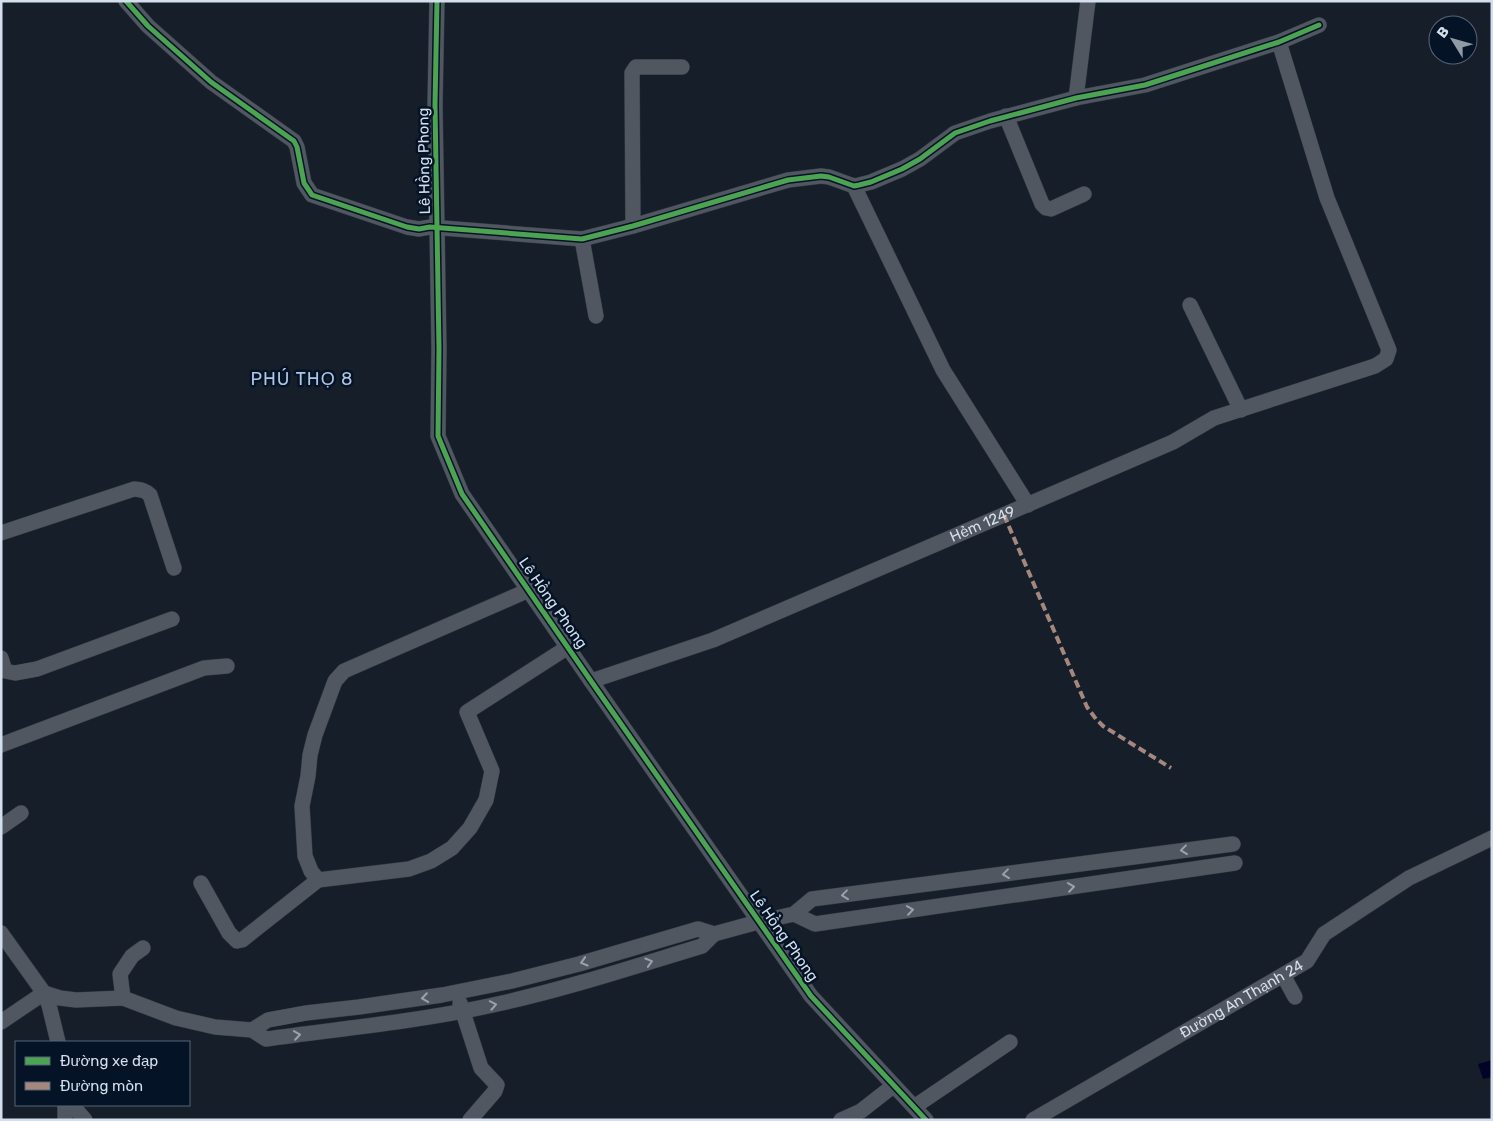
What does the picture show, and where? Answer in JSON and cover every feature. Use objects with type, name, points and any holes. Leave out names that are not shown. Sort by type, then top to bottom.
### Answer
[{"type":"street","points":[[126,1],[148,26],[212,82],[294,141],[297,147],[304,183],[312,195],[419,229],[430,227],[582,239],[633,226],[788,180],[821,176],[854,186],[871,182],[920,159],[955,133],[1006,116],[1076,98],[1145,85],[1279,42],[1320,25]]},
{"type":"street","name":"Lê Hồng Phong","points":[[437,1],[435,105],[438,229],[438,436],[462,494],[590,681],[811,996],[926,1120]]},
{"type":"street","points":[[1076,98],[1088,1]]},
{"type":"street","name":"Hẻm 1249","points":[[590,681],[713,640],[1173,442],[1214,418],[1375,366],[1386,359],[1389,350],[1327,198],[1279,42]]},
{"type":"street","points":[[633,226],[632,73],[636,67],[682,67]]},
{"type":"street","points":[[1006,116],[1042,204],[1046,208],[1051,208],[1084,194]]},
{"type":"street","points":[[854,186],[943,370],[1028,505]]},
{"type":"street","points":[[582,239],[596,316]]},
{"type":"street","points":[[1190,306],[1241,410]]},
{"type":"street","points":[[1,533],[134,489],[141,490],[150,495],[174,568]]},
{"type":"street","points":[[318,880],[311,871],[305,856],[302,806],[310,755],[335,681],[344,671],[529,590]]},
{"type":"street","points":[[1,658],[5,671],[15,673],[37,669],[172,619]]},
{"type":"street","points":[[201,883],[229,933],[237,941],[242,940],[318,880],[409,869],[431,861],[452,848],[470,828],[486,800],[492,770],[467,712],[568,647]]},
{"type":"street","points":[[1,745],[204,668],[227,666]]},
{"type":"street","points":[[1,827],[22,813]]},
{"type":"street","name":"Đường An Thạnh 24","points":[[1033,1120],[1307,961],[1324,934],[1408,878],[1492,838]]},
{"type":"street","points":[[44,992],[60,998],[76,1000],[123,998],[176,1018],[215,1027],[252,1030],[266,1039],[432,1017],[502,1003],[569,986],[702,946],[714,934],[794,914],[812,899],[1233,844]]},
{"type":"street","points":[[794,914],[815,924],[1235,863]]},
{"type":"street","points":[[1038,869],[1042,891]]},
{"type":"street","points":[[252,1030],[268,1020],[456,992],[541,974],[698,929],[714,934]]},
{"type":"street","points":[[1,933],[44,992],[58,1041]]},
{"type":"street","points":[[123,998],[120,974],[132,956],[143,948]]},
{"type":"street","points":[[1283,975],[1295,997]]},
{"type":"street","points":[[1,1022],[44,992]]},
{"type":"street","points":[[456,992],[481,1068],[496,1085],[495,1091],[470,1120]]},
{"type":"street","points":[[914,1107],[1010,1042]]},
{"type":"street","points":[[841,1120],[861,1111],[893,1086]]},
{"type":"street","points":[[65,1106],[65,1120]]},
{"type":"street","points":[[73,1106],[85,1120]]},
{"type":"water","points":[[1492,1060],[1492,1077],[1483,1079],[1478,1064]]},
{"type":"marked path","points":[[1004,515],[1087,707],[1103,726],[1171,768]]},
{"type":"cycle path","points":[[126,1],[148,26],[211,82],[294,141],[297,147],[304,183],[312,195],[407,227],[419,229],[430,227],[582,239],[633,226],[788,180],[821,176],[854,186],[871,182],[920,159],[955,133],[990,121],[1076,98],[1145,85],[1279,42],[1319,25]]},
{"type":"cycle path","points":[[437,1],[435,105],[439,349],[438,436],[462,494],[811,996],[926,1120]]},
{"type":"district","name":"PHÚ THỌ 8","points":[[302,379]]}]
